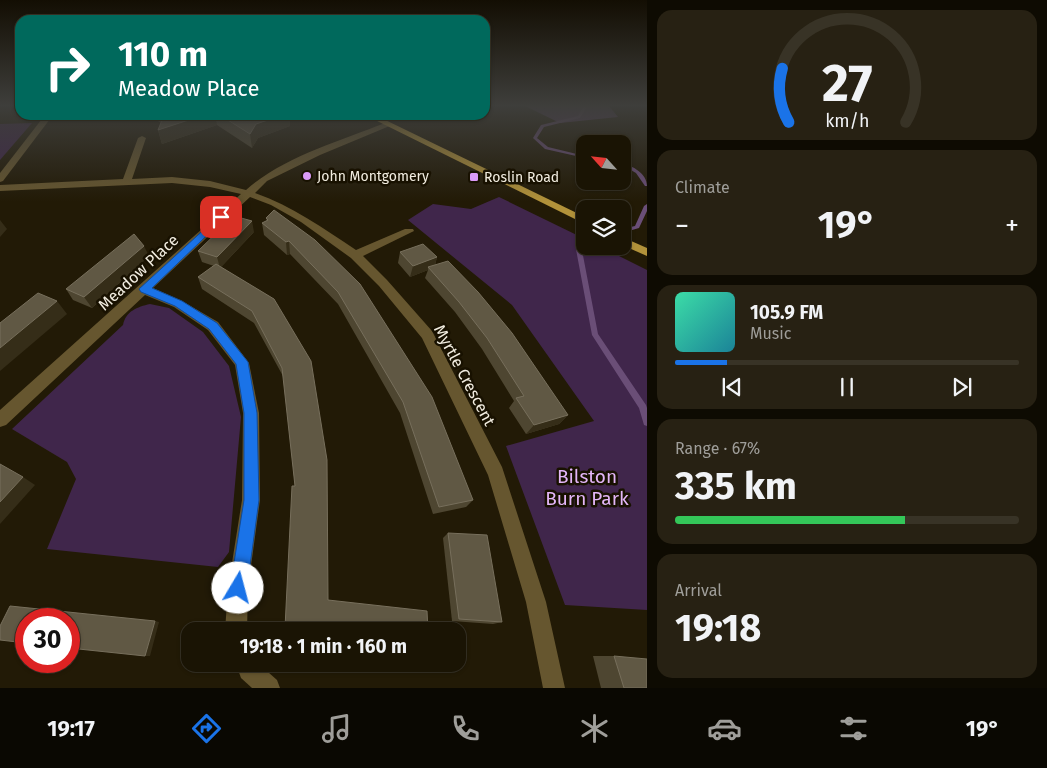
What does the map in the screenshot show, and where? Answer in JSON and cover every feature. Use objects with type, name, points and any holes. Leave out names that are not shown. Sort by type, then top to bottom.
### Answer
[{"type":"main road","points":[[415,138],[576,217]]},
{"type":"main road","points":[[631,244],[647,252]]},
{"type":"street","points":[[0,179],[31,138]]},
{"type":"street","points":[[127,181],[142,138]]},
{"type":"street","name":"Meadow Place","points":[[0,420],[264,178],[357,138]]},
{"type":"street","name":"Myrtle Crescent","points":[[0,188],[172,180],[210,184],[247,193],[275,203],[305,220],[355,255],[383,283],[427,335],[496,473],[536,602],[554,688]]},
{"type":"street","points":[[355,255],[409,231]]},
{"type":"street","points":[[144,289],[178,304],[213,326],[242,362],[251,413],[251,500],[238,588],[236,622]]},
{"type":"street","points":[[251,672],[269,688]]},
{"type":"green space","points":[[0,138],[19,138],[0,160]]},
{"type":"green space","name":"Bilston Burn Park","points":[[499,197],[576,235],[576,255],[617,255],[647,270],[647,610],[565,605],[506,446],[594,421],[512,305],[408,220],[433,204],[471,209]]},
{"type":"green space","points":[[150,304],[169,308],[203,332],[229,366],[241,417],[229,552],[218,567],[47,549],[76,479],[67,462],[12,429],[123,325],[129,313]]},
{"type":"building","points":[[274,210],[315,240],[360,284],[432,397],[473,500],[439,507],[403,402],[338,292],[289,241],[286,242],[262,223],[268,220],[266,218]]},
{"type":"building","points":[[234,216],[252,221],[217,257],[198,251]]},
{"type":"building","points":[[134,234],[144,246],[84,297],[66,289]]},
{"type":"building","points":[[423,244],[437,257],[413,266],[400,252]]},
{"type":"building","points":[[448,261],[478,292],[512,333],[568,415],[534,425],[516,398],[524,396],[487,338],[428,267]]},
{"type":"building","points":[[216,264],[274,299],[311,361],[327,460],[328,600],[427,611],[428,622],[285,622],[292,486],[295,486],[282,368],[252,311],[198,277]]},
{"type":"building","points":[[38,293],[57,301],[0,348],[0,323]]},
{"type":"building","points":[[0,464],[23,477],[0,502]]},
{"type":"building","points":[[448,533],[487,535],[502,622],[459,619]]},
{"type":"building","points":[[10,606],[29,608],[15,608],[15,642],[0,640],[0,626]]},
{"type":"building","points":[[80,613],[155,621],[145,656],[80,649]]},
{"type":"building","points":[[614,656],[647,659],[647,688],[624,688]]},
{"type":"waterway","points":[[535,138],[547,148],[576,155]]},
{"type":"waterway","points":[[631,168],[638,172],[647,185]]},
{"type":"waterway","points":[[631,229],[637,227],[647,206]]},
{"type":"waterway","points":[[580,255],[595,335],[643,407],[647,422]]},
{"type":"place","name":"John Montgomery","points":[[307,176]]},
{"type":"place","name":"Roslin Road","points":[[474,177]]},
{"type":"route","points":[[221,217],[144,289],[178,304],[213,326],[242,362],[251,413],[251,500],[238,588]]}]
